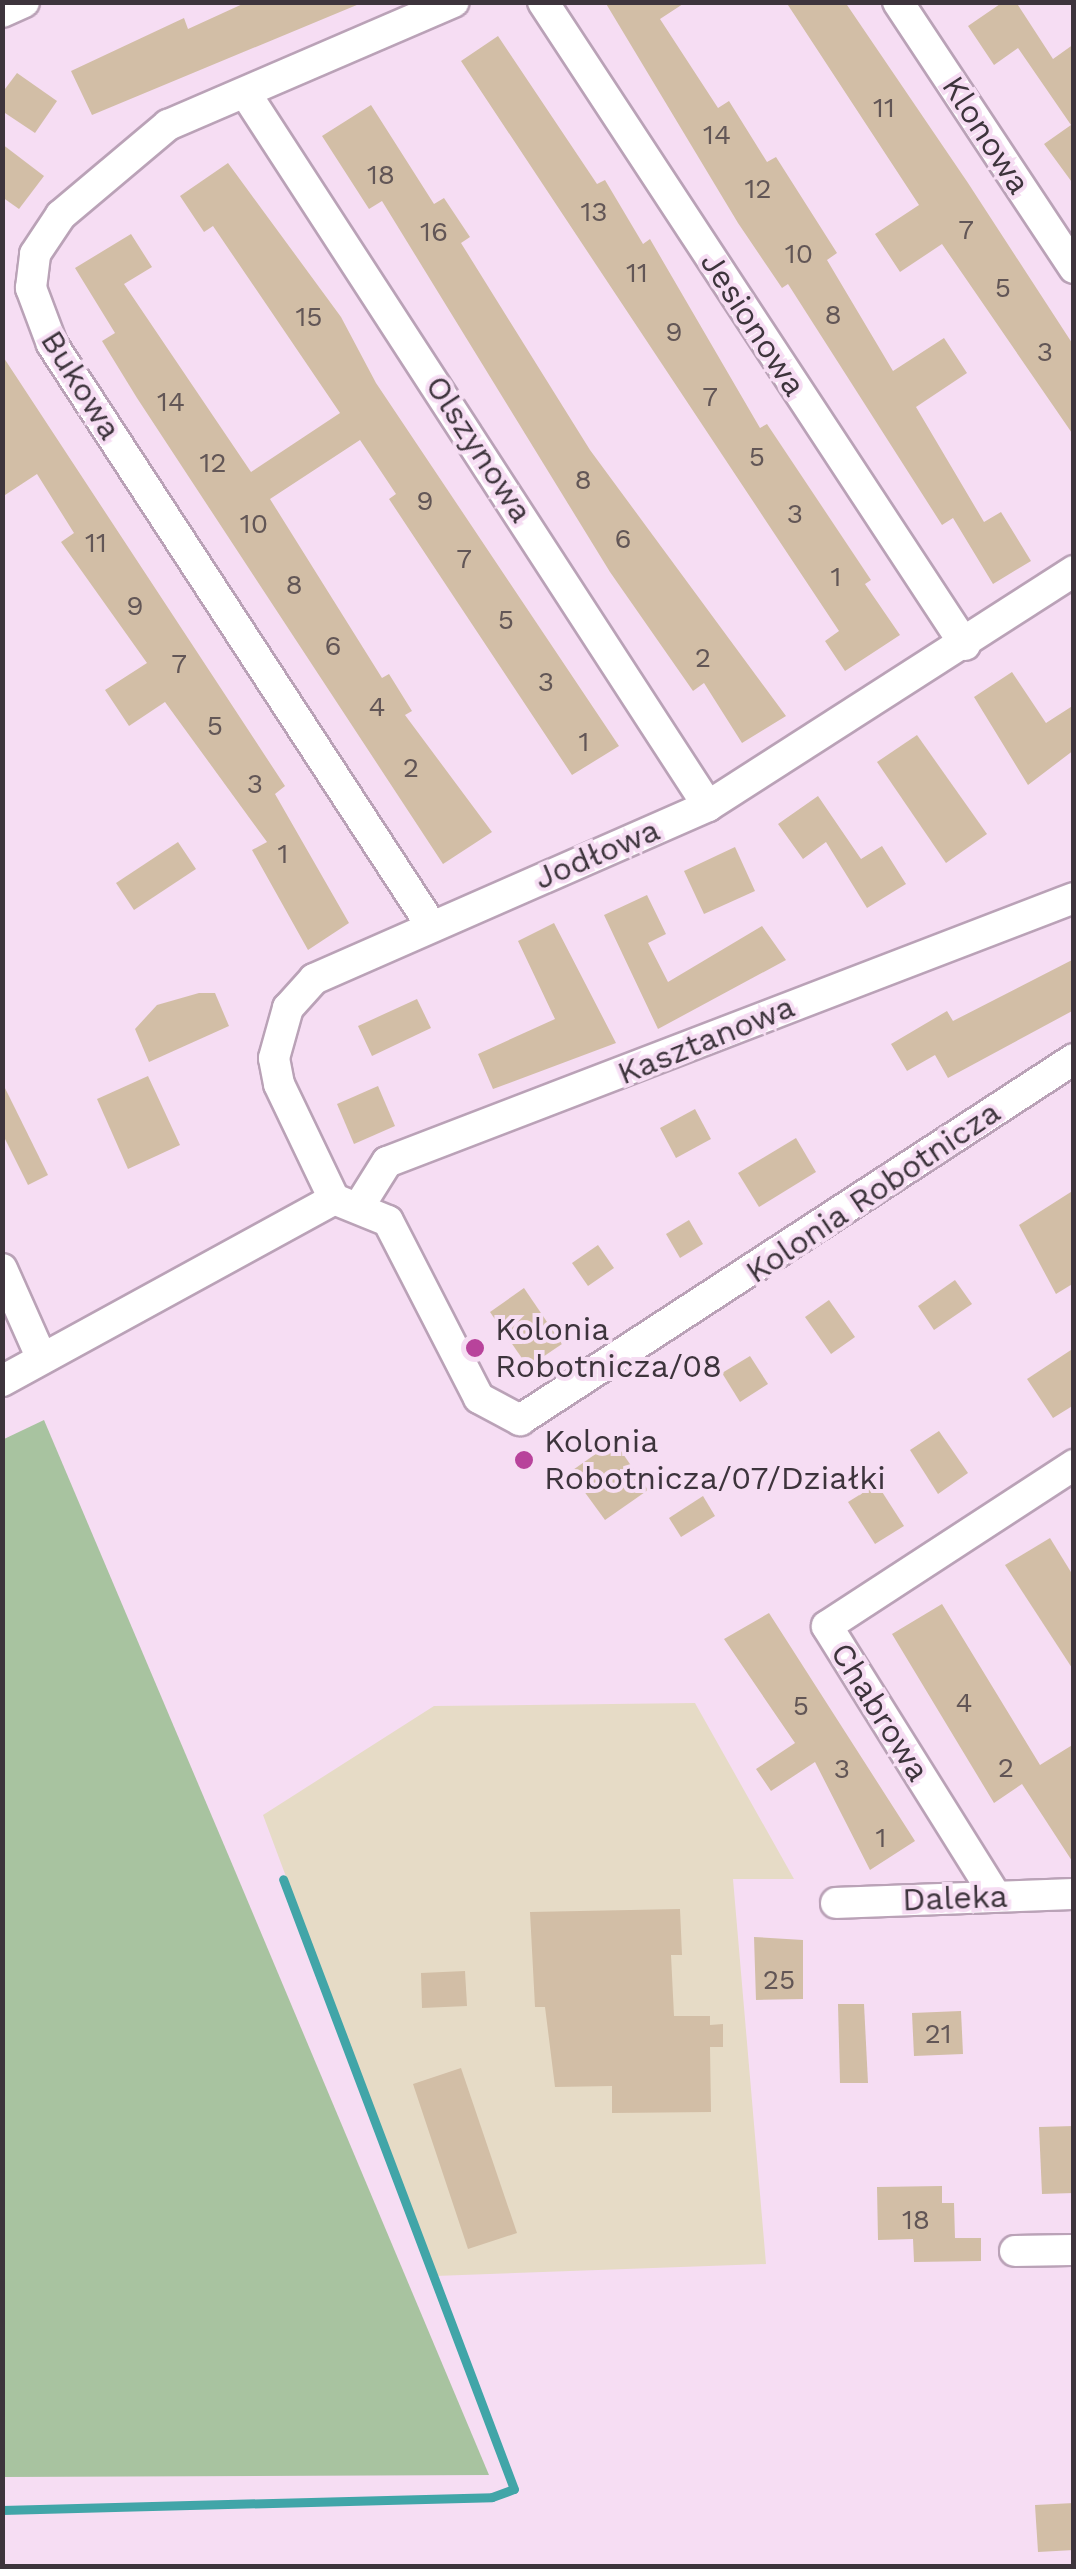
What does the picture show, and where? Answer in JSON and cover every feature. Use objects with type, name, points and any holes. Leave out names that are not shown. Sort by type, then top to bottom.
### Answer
[{"type":"street","points":[[2,12],[24,2]]},
{"type":"street","name":"Bukowa","points":[[431,925],[52,344],[31,288],[35,254],[101,175],[168,125],[454,2]]},
{"type":"street","name":"Jesionowa","points":[[544,2],[965,645]]},
{"type":"street","name":"Klonowa","points":[[898,2],[1074,268]]},
{"type":"street","name":"Olszynowa","points":[[246,94],[708,806]]},
{"type":"street","name":"Jodłowa","points":[[347,1202],[279,1084],[278,1032],[314,979],[708,806],[965,645],[1074,570]]},
{"type":"street","name":"Kasztanowa","points":[[2,1380],[347,1202],[387,1162],[1074,898]]},
{"type":"street","name":"Kolonia Robotnicza","points":[[347,1202],[388,1221],[479,1398],[520,1420],[1074,1059]]},
{"type":"street","points":[[2,1269],[42,1358]]},
{"type":"street","name":"Chabrowa","points":[[995,1895],[827,1626],[1071,1474]]},
{"type":"street","name":"Daleka","points":[[836,1903],[1074,1894]]},
{"type":"street","points":[[1015,2251],[1074,2250]]},
{"type":"shaded area","points":[[695,1703],[794,1879],[733,1879],[766,2264],[435,2276],[263,1815],[434,1706]]},
{"type":"green space","points":[[44,1420],[489,2475],[3,2477],[2,1440]]},
{"type":"building","points":[[247,2],[364,2],[92,115],[71,71],[184,18],[188,29]]},
{"type":"building","points":[[605,2],[686,2],[660,19],[718,108],[729,101],[767,162],[776,157],[837,253],[827,260],[893,371],[944,338],[967,373],[916,407],[984,522],[1001,512],[1031,561],[993,584],[953,518],[942,525],[788,284],[782,288],[738,223]]},
{"type":"building","points":[[786,2],[845,2],[968,183],[1074,346],[1074,436],[942,244],[900,272],[875,234],[919,205]]},
{"type":"building","points":[[1003,2],[1016,2],[1053,59],[1074,44],[1074,185],[1044,144],[1071,125],[1018,48],[994,65],[968,26]]},
{"type":"building","points":[[498,36],[597,184],[605,180],[643,244],[650,239],[760,428],[767,424],[871,580],[865,584],[900,635],[845,671],[825,641],[839,631],[461,61]]},
{"type":"building","points":[[17,73],[57,101],[35,133],[2,111],[2,93]]},
{"type":"building","points":[[371,105],[434,204],[444,198],[470,237],[461,243],[590,450],[786,716],[742,743],[704,683],[693,691],[610,572],[382,201],[369,209],[322,136]]},
{"type":"building","points":[[2,144],[44,176],[19,209],[2,197]]},
{"type":"building","points":[[228,163],[341,317],[376,383],[619,746],[572,775],[389,499],[396,494],[360,440],[270,499],[382,678],[389,674],[412,711],[405,715],[492,832],[443,864],[137,398],[102,341],[115,333],[75,268],[131,234],[152,267],[124,284],[251,472],[340,413],[213,226],[204,232],[180,196]]},
{"type":"building","points":[[2,355],[285,786],[275,794],[349,923],[308,950],[252,850],[267,842],[165,702],[129,726],[105,690],[147,663],[61,542],[74,533],[37,474],[2,497]]},
{"type":"building","points":[[1012,672],[1046,723],[1074,705],[1074,750],[1028,785],[974,697]]},
{"type":"building","points":[[917,735],[987,834],[946,863],[877,762]]},
{"type":"building","points":[[818,796],[861,859],[882,846],[906,884],[867,908],[826,842],[803,859],[778,824]]},
{"type":"building","points":[[178,842],[196,869],[134,910],[116,883]]},
{"type":"building","points":[[735,847],[755,891],[704,914],[684,871]]},
{"type":"building","points":[[647,895],[666,934],[648,943],[668,982],[762,926],[786,960],[658,1029],[604,915]]},
{"type":"building","points":[[554,923],[616,1043],[493,1089],[478,1054],[555,1019],[518,941]]},
{"type":"building","points":[[1074,959],[1074,1010],[948,1078],[935,1055],[907,1071],[891,1044],[947,1011],[953,1021]]},
{"type":"building","points":[[199,993],[215,993],[229,1026],[149,1062],[135,1029],[157,1005]]},
{"type":"building","points":[[417,999],[431,1028],[372,1056],[358,1026]]},
{"type":"building","points":[[148,1076],[180,1145],[128,1169],[97,1099]]},
{"type":"building","points":[[2,1082],[48,1175],[28,1185],[2,1133]]},
{"type":"building","points":[[378,1086],[395,1126],[354,1144],[337,1104]]},
{"type":"building","points":[[695,1109],[711,1139],[676,1158],[660,1128]]},
{"type":"building","points":[[796,1138],[816,1172],[759,1207],[738,1173]]},
{"type":"building","points":[[1074,1190],[1074,1283],[1056,1294],[1019,1225]]},
{"type":"building","points":[[689,1220],[703,1244],[680,1258],[666,1234]]},
{"type":"building","points":[[598,1245],[614,1268],[588,1286],[572,1263]]},
{"type":"building","points":[[955,1280],[972,1304],[934,1330],[918,1306]]},
{"type":"building","points":[[524,1288],[562,1344],[528,1367],[490,1312]]},
{"type":"building","points":[[829,1300],[855,1337],[831,1354],[805,1317]]},
{"type":"building","points":[[1074,1348],[1074,1405],[1053,1418],[1027,1379]]},
{"type":"building","points":[[750,1356],[768,1384],[740,1402],[722,1373]]},
{"type":"building","points":[[939,1431],[968,1473],[938,1494],[910,1450]]},
{"type":"building","points":[[614,1441],[648,1490],[605,1520],[570,1472]]},
{"type":"building","points":[[877,1484],[904,1526],[875,1544],[848,1502]]},
{"type":"building","points":[[703,1496],[715,1516],[681,1537],[669,1518]]},
{"type":"building","points":[[1050,1538],[1074,1577],[1074,1671],[1005,1565]]},
{"type":"building","points":[[942,1604],[1040,1765],[1074,1744],[1074,1864],[1022,1784],[994,1803],[892,1634]]},
{"type":"building","points":[[769,1613],[915,1841],[870,1870],[815,1762],[771,1791],[756,1769],[795,1743],[724,1639]]},
{"type":"building","points":[[680,1909],[682,1955],[671,1955],[674,2016],[710,2016],[710,2025],[723,2024],[723,2047],[710,2047],[711,2112],[612,2113],[612,2086],[555,2087],[545,2007],[535,2007],[530,1912]]},
{"type":"building","points":[[754,1937],[803,1940],[803,1999],[756,2000]]},
{"type":"building","points":[[465,1971],[467,2006],[422,2008],[421,1973]]},
{"type":"building","points":[[838,2004],[864,2004],[868,2083],[840,2083]]},
{"type":"building","points":[[961,2011],[963,2054],[914,2056],[912,2013]]},
{"type":"building","points":[[461,2068],[517,2233],[468,2249],[413,2084]]},
{"type":"building","points":[[1074,2126],[1074,2193],[1042,2194],[1039,2127]]},
{"type":"building","points":[[942,2186],[942,2203],[954,2203],[955,2238],[981,2238],[981,2261],[914,2262],[913,2239],[878,2240],[877,2187]]},
{"type":"building","points":[[1074,2503],[1074,2550],[1038,2552],[1035,2505]]},
{"type":"waterway","points":[[2,2510],[492,2497],[514,2489],[283,1879]]},
{"type":"place","name":"Kolonia Robotnicza/08","points":[[475,1348]]},
{"type":"place","name":"Kolonia Robotnicza/07/Działki","points":[[524,1460]]}]
